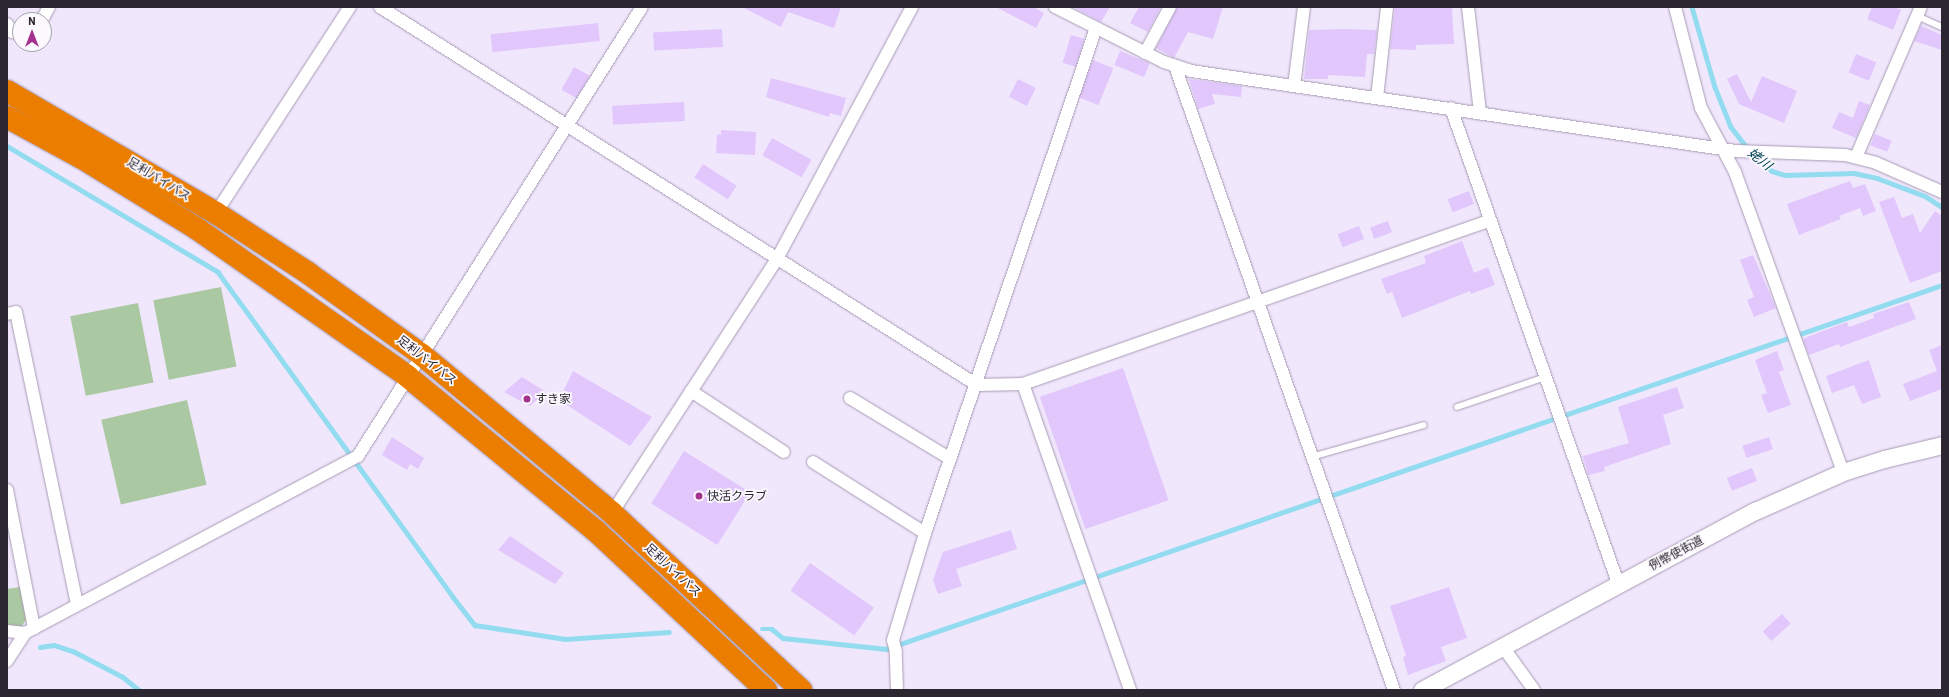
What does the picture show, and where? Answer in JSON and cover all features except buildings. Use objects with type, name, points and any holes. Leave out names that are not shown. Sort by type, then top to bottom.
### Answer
[{"type":"highway","name":"足利バイパス","points":[[7,91],[216,213],[308,273],[422,355],[612,513],[801,690]]},
{"type":"highway","name":"足利バイパス","points":[[7,117],[82,158],[196,228],[407,376],[596,531],[766,690]]},
{"type":"main road","name":"例幣使街道","points":[[1422,690],[1755,510],[1843,472],[1884,459],[1942,445]]},
{"type":"street","points":[[216,213],[350,7]]},
{"type":"street","points":[[380,7],[568,124],[977,385],[1023,384],[1489,221]]},
{"type":"street","points":[[7,661],[30,630],[353,459],[422,355],[642,7]]},
{"type":"street","points":[[612,513],[778,257],[912,7]]},
{"type":"street","points":[[1055,7],[1074,11],[1096,28],[1145,53],[1191,71],[1736,151],[1856,157],[1909,176],[1942,192]]},
{"type":"street","points":[[1145,53],[1170,7]]},
{"type":"street","points":[[1294,86],[1304,7]]},
{"type":"street","points":[[1377,98],[1387,7]]},
{"type":"street","points":[[1468,7],[1480,113]]},
{"type":"street","points":[[1675,7],[1701,108],[1735,172],[1843,472]]},
{"type":"street","points":[[1856,157],[1919,12]]},
{"type":"street","points":[[896,690],[895,646],[925,533],[949,458],[977,385],[1096,28]]},
{"type":"street","points":[[1175,66],[1256,302],[1394,690]]},
{"type":"street","points":[[1451,108],[1489,221],[1618,583]]},
{"type":"street","points":[[7,314],[16,312],[77,605]]},
{"type":"street","points":[[1023,384],[1130,690]]},
{"type":"street","points":[[691,391],[784,452]]},
{"type":"street","points":[[850,398],[949,458]]},
{"type":"street","points":[[813,462],[925,533]]},
{"type":"street","points":[[7,490],[30,630]]},
{"type":"street","points":[[7,631],[30,630]]},
{"type":"street","points":[[1503,647],[1534,690]]},
{"type":"lane","points":[[1919,12],[1942,27]]},
{"type":"lane","points":[[1457,407],[1545,377]]},
{"type":"lane","points":[[1311,457],[1424,425]]},
{"type":"green space","points":[[221,287],[236,367],[169,380],[153,300]]},
{"type":"green space","points":[[138,303],[153,383],[86,396],[70,316]]},
{"type":"green space","points":[[187,400],[207,485],[121,505],[101,420]]},
{"type":"green space","points":[[20,587],[26,620],[21,627],[7,625],[7,589]]},
{"type":"waterway","name":"姥川","points":[[1692,7],[1715,87],[1731,127],[1748,149]]},
{"type":"waterway","points":[[7,146],[218,272],[453,597],[475,625],[565,639],[669,632]]},
{"type":"waterway","name":"姥川","points":[[1753,154],[1772,171],[1785,175],[1854,173],[1877,178],[1925,196],[1942,207]]},
{"type":"waterway","points":[[762,629],[772,629],[783,638],[886,649],[1942,285]]},
{"type":"waterway","points":[[40,647],[54,645],[73,651],[123,677],[139,690]]},
{"type":"place","name":"すき家","points":[[527,399]]},
{"type":"place","name":"快活クラブ","points":[[699,496]]}]
